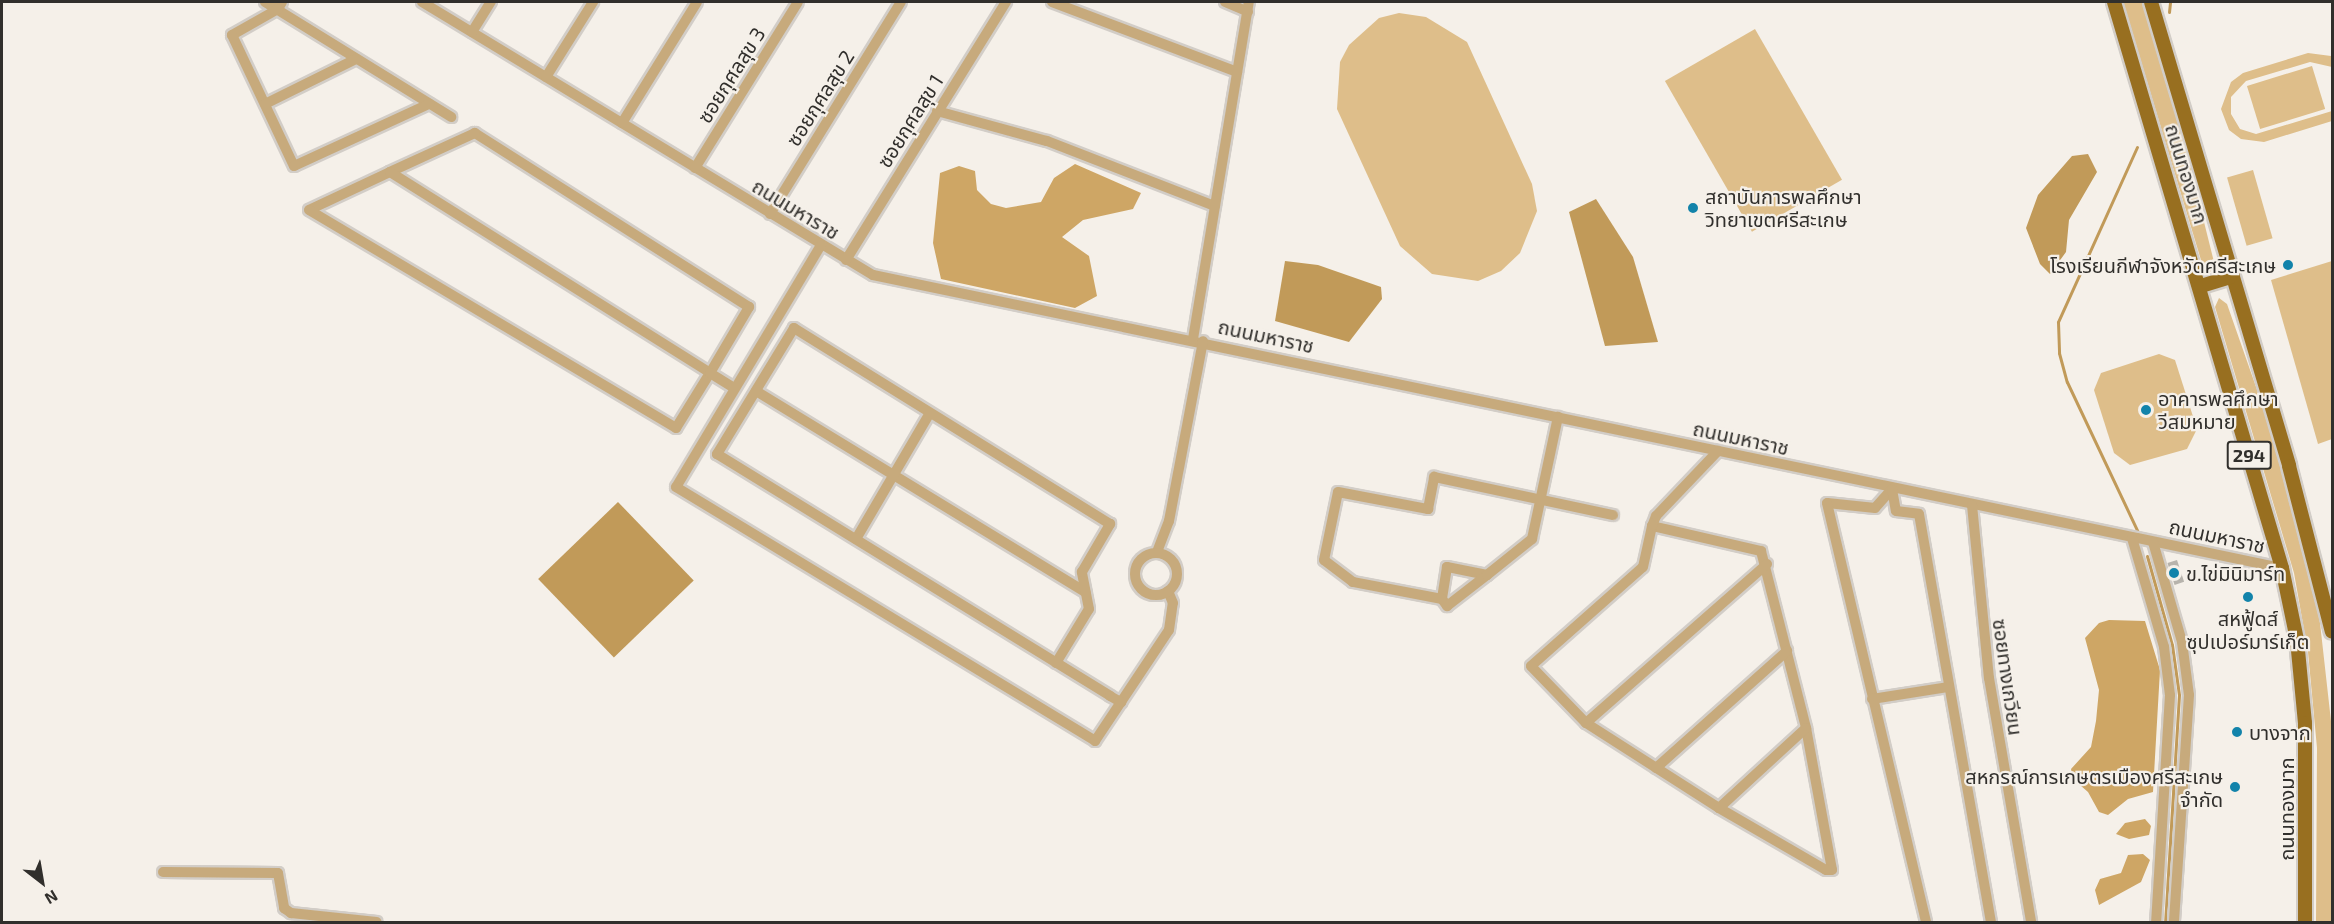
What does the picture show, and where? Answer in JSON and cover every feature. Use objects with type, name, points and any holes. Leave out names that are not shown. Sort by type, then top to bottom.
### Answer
[{"type":"main road","name":"ถนนทองมาก","points":[[2114,2],[2282,568],[2297,640],[2305,723],[2305,922]]},
{"type":"main road","name":"ถนนทองมาก","points":[[2151,2],[2230,277],[2295,487],[2332,632]]},
{"type":"main road","points":[[2200,286],[2230,277]]},
{"type":"street","points":[[265,2],[280,5],[356,59],[452,117]]},
{"type":"street","name":"ถนนมหาราช","points":[[422,2],[873,275],[1033,310],[1198,340],[1972,506],[2282,568]]},
{"type":"street","points":[[472,32],[491,2]]},
{"type":"street","points":[[546,77],[593,2]]},
{"type":"street","points":[[622,123],[697,2]]},
{"type":"street","name":"ซอยกุศลสุข 3","points":[[695,168],[798,2]]},
{"type":"street","name":"ซอยกุศลสุข 2","points":[[770,214],[901,2]]},
{"type":"street","name":"ซอยกุศลสุข 1","points":[[846,260],[1006,2]]},
{"type":"street","points":[[1052,2],[1237,72]]},
{"type":"street","points":[[1225,2],[1248,7]]},
{"type":"street","points":[[280,5],[232,35],[294,166],[429,104]]},
{"type":"street","name":"ถนนมหาราช","points":[[1198,340],[1215,206],[1248,7]]},
{"type":"street","points":[[265,104],[356,59]]},
{"type":"street","points":[[937,111],[1047,141],[1215,206]]},
{"type":"street","points":[[475,133],[749,306],[676,428],[309,210],[390,172],[475,133]]},
{"type":"street","points":[[390,172],[735,388]]},
{"type":"street","points":[[820,245],[676,487],[1095,741],[1169,630],[1173,603],[1168,591],[1177,568],[1157,552]]},
{"type":"street","points":[[1056,663],[1089,609],[1082,572],[1110,524],[794,328],[717,454],[1056,663],[1121,702]]},
{"type":"street","points":[[1168,591],[1148,594],[1135,580],[1139,560],[1157,552],[1169,521],[1198,340]]},
{"type":"street","points":[[756,391],[1085,592]]},
{"type":"street","points":[[856,539],[930,413]]},
{"type":"street","points":[[1557,417],[1540,500],[1532,539],[1447,606],[1442,599],[1353,582],[1324,560],[1338,492],[1428,509],[1434,477],[1540,500],[1613,515]]},
{"type":"street","points":[[1652,526],[1761,551],[1767,564],[1806,728],[1832,870],[1826,870],[1719,808],[1586,723],[1531,666],[1643,567],[1652,526],[1656,516],[1718,451]]},
{"type":"street","points":[[1892,489],[1896,511],[1919,514],[1991,922]]},
{"type":"street","points":[[1892,489],[1875,508],[1827,502],[1926,922]]},
{"type":"street","name":"ซอยทางเกวียน","points":[[1972,506],[1989,678],[2031,922]]},
{"type":"street","points":[[2132,538],[2164,646],[2170,695],[2156,922]]},
{"type":"street","points":[[2153,542],[2182,642],[2189,695],[2174,922]]},
{"type":"street","points":[[1586,723],[1767,564]]},
{"type":"street","points":[[1442,599],[1447,567],[1487,575]]},
{"type":"street","points":[[1656,768],[1787,651]]},
{"type":"street","points":[[1872,699],[1949,687]]},
{"type":"street","points":[[1719,808],[1806,728]]},
{"type":"street","points":[[163,872],[278,873],[284,908],[291,913],[377,922]]},
{"type":"shaded area","points":[[2123,2],[2142,2],[2185,146],[2215,266],[2210,272],[2204,270]]},
{"type":"shaded area","points":[[1399,13],[1426,17],[1467,42],[1532,184],[1537,211],[1520,253],[1501,271],[1478,281],[1432,274],[1400,246],[1337,109],[1340,62],[1349,45],[1379,18]]},
{"type":"shaded area","points":[[1755,29],[1842,180],[1752,232],[1665,81]]},
{"type":"shaded area","points":[[2308,53],[2331,56],[2332,67],[2310,62],[2246,81],[2231,97],[2231,114],[2240,129],[2256,134],[2332,111],[2332,121],[2264,142],[2241,139],[2229,130],[2221,109],[2231,82],[2243,73]]},
{"type":"shaded area","points":[[2312,66],[2325,109],[2260,129],[2247,86]]},
{"type":"shaded area","points":[[2088,154],[2097,172],[2069,220],[2066,252],[2050,274],[2040,264],[2026,228],[2038,195],[2072,156]]},
{"type":"shaded area","points":[[1075,164],[1141,193],[1133,209],[1083,220],[1062,237],[1089,256],[1097,296],[1075,308],[941,279],[933,243],[940,173],[959,166],[975,171],[977,190],[991,204],[1006,208],[1041,202],[1054,178]]},
{"type":"shaded area","points":[[2253,170],[2273,238],[2247,246],[2227,177]]},
{"type":"shaded area","points":[[1596,199],[1633,257],[1658,342],[1605,346],[1569,212]]},
{"type":"shaded area","points":[[1285,261],[1318,265],[1381,287],[1382,299],[1349,342],[1275,321]]},
{"type":"shaded area","points":[[2332,261],[2332,439],[2318,444],[2271,280]]},
{"type":"shaded area","points":[[2219,298],[2227,304],[2269,424],[2309,565],[2320,623],[2332,730],[2332,922],[2316,922],[2317,748],[2308,652],[2294,573],[2215,307]]},
{"type":"shaded area","name":"อาคารพลศึกษา วีสมหมาย","points":[[2159,354],[2175,360],[2197,429],[2187,449],[2130,465],[2114,453],[2094,390],[2101,373]]},
{"type":"shaded area","points":[[618,502],[694,580],[614,658],[538,579]]},
{"type":"shaded area","points":[[2109,620],[2145,621],[2160,670],[2153,792],[2128,799],[2108,815],[2099,812],[2088,792],[2073,779],[2071,769],[2091,747],[2096,721],[2099,690],[2085,638],[2099,623]]},
{"type":"shaded area","points":[[2145,819],[2151,826],[2149,835],[2129,839],[2116,834],[2125,823]]},
{"type":"shaded area","points":[[2143,854],[2150,860],[2141,882],[2099,905],[2095,890],[2100,879],[2121,873],[2128,855]]},
{"type":"building","name":"ข.ไข่มินิมาร์ท","points":[[2177,560],[2184,582],[2175,585],[2167,563]]},
{"type":"waterway","points":[[2169,12],[2170,2]]},
{"type":"waterway","points":[[2137,147],[2058,322],[2059,353],[2067,382],[2139,534]]},
{"type":"waterway","points":[[2147,556],[2172,645],[2179,695],[2165,922]]},
{"type":"place","name":"สถาบันการพลศึกษา วิทยาเขตศรีสะเกษ","points":[[1693,208]]},
{"type":"place","name":"โรงเรียนกีฬาจังหวัดศรีสะเกษ","points":[[2288,265]]},
{"type":"place","name":"อาคารพลศึกษา วีสมหมาย","points":[[2146,410]]},
{"type":"place","name":"ข.ไข่มินิมาร์ท","points":[[2174,573]]},
{"type":"place","name":"สหฟู้ดส์ ซุปเปอร์มาร์เก็ต","points":[[2248,597]]},
{"type":"place","name":"บางจาก","points":[[2237,732]]},
{"type":"place","name":"สหกรณ์การเกษตรเมืองศรีสะเกษ จำกัด","points":[[2235,787]]}]
